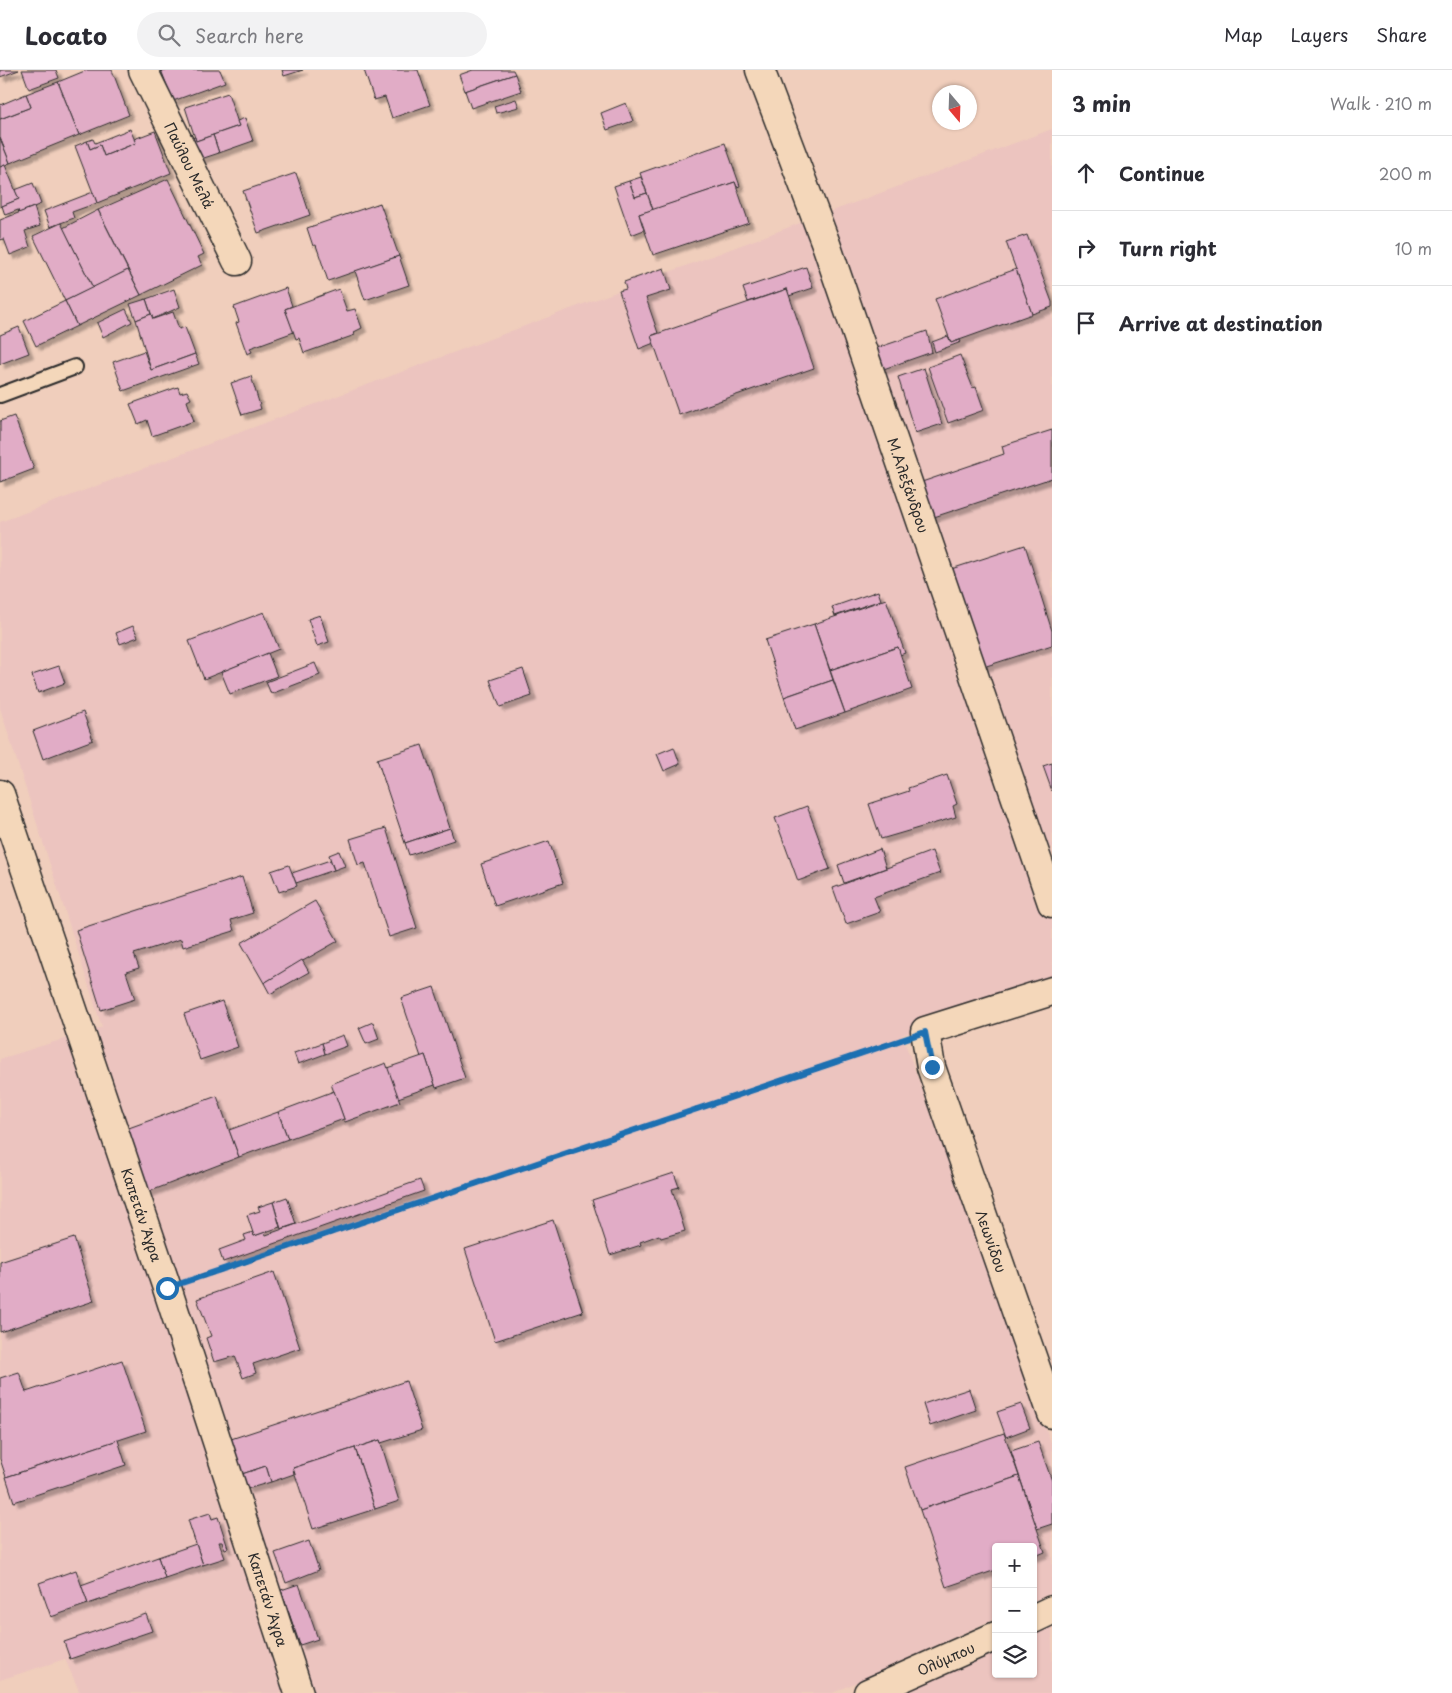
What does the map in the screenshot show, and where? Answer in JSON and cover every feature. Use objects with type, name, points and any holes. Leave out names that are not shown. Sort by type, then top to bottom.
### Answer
[{"type":"street","name":"Παύλου Μελά","points":[[143,70],[238,261]]},
{"type":"street","name":"Μ.Αλεξάνδρου","points":[[760,70],[826,244],[1052,903]]},
{"type":"street","name":"Καπετάν Άγρα","points":[[0,794],[167,1288],[299,1693]]},
{"type":"street","points":[[925,1032],[1052,990]]},
{"type":"street","name":"Λεωνίδου","points":[[925,1032],[932,1067],[1052,1414]]},
{"type":"street","points":[[1037,1617],[1052,1610]]},
{"type":"street","name":"Ολύμπου","points":[[868,1693],[992,1638]]},
{"type":"lane","points":[[0,395],[75,367]]},
{"type":"path","points":[[167,1288],[925,1032]]},
{"type":"shaded area","points":[[1052,129],[1052,986],[902,1035],[1052,1446],[1052,1593],[1037,1599],[1037,1543],[992,1543],[992,1620],[833,1693],[80,1693],[65,1659],[0,1680],[0,1059],[102,1027],[0,708],[0,522]]},
{"type":"shaded area","points":[[1052,1619],[1052,1693],[887,1693],[992,1646],[992,1678],[1037,1678],[1037,1625]]},
{"type":"building","points":[[0,70],[19,70],[0,77]]},
{"type":"building","points":[[22,70],[56,70],[59,78],[29,89]]},
{"type":"building","points":[[87,70],[112,70],[129,115],[79,135],[58,82]]},
{"type":"building","points":[[161,70],[220,70],[225,82],[173,101]]},
{"type":"building","points":[[282,70],[303,70],[284,76]]},
{"type":"building","points":[[364,70],[418,70],[430,105],[392,118],[385,97],[374,100]]},
{"type":"building","points":[[473,70],[513,70],[515,74],[465,91],[459,75]]},
{"type":"building","points":[[515,74],[521,91],[471,108],[465,91]]},
{"type":"building","points":[[58,82],[79,135],[10,163],[0,138],[0,119],[31,107],[26,94]]},
{"type":"building","points":[[228,93],[239,126],[196,141],[185,107]]},
{"type":"building","points":[[26,94],[31,107],[0,119],[0,105]]},
{"type":"building","points":[[516,99],[519,107],[496,113],[494,106]]},
{"type":"building","points":[[626,103],[633,121],[607,130],[601,113]]},
{"type":"building","points":[[245,118],[253,141],[219,153],[213,135],[239,126],[237,121]]},
{"type":"building","points":[[130,129],[136,143],[104,156],[100,145],[90,149],[87,141],[93,139],[95,143]]},
{"type":"building","points":[[155,131],[171,173],[97,203],[75,146],[87,141],[90,149],[100,145],[104,156],[136,143],[134,139]]},
{"type":"building","points":[[213,135],[219,153],[198,160],[191,138],[195,137],[196,141]]},
{"type":"building","points":[[0,138],[10,163],[0,167]]},
{"type":"building","points":[[725,143],[740,186],[737,187],[735,182],[653,210],[640,173]]},
{"type":"building","points":[[5,165],[19,199],[0,207],[0,167]]},
{"type":"building","points":[[296,173],[310,215],[258,233],[243,191]]},
{"type":"building","points":[[641,177],[647,193],[635,197],[629,181]]},
{"type":"building","points":[[168,179],[204,254],[198,257],[202,265],[141,295],[98,210]]},
{"type":"building","points":[[629,181],[635,197],[647,193],[653,210],[639,214],[644,230],[631,235],[614,186]]},
{"type":"building","points":[[735,182],[749,223],[653,255],[639,214]]},
{"type":"building","points":[[33,183],[41,204],[19,213],[18,210],[5,215],[2,206],[19,199],[15,190]]},
{"type":"building","points":[[93,192],[97,203],[72,212],[74,218],[50,227],[44,211]]},
{"type":"building","points":[[380,203],[399,256],[328,281],[316,245],[313,246],[307,228]]},
{"type":"building","points":[[34,207],[40,226],[25,231],[30,247],[10,255],[4,239],[0,240],[0,220]]},
{"type":"building","points":[[98,210],[128,270],[93,288],[63,228]]},
{"type":"building","points":[[61,223],[93,288],[65,301],[33,236]]},
{"type":"building","points":[[1027,235],[1052,302],[1052,307],[1032,314],[1006,242]]},
{"type":"building","points":[[399,256],[409,285],[365,300],[355,271]]},
{"type":"building","points":[[806,267],[813,288],[789,296],[787,289],[748,302],[743,288]]},
{"type":"building","points":[[664,268],[671,290],[646,298],[658,333],[651,336],[654,343],[639,349],[619,291],[626,289],[624,282]]},
{"type":"building","points":[[1016,269],[1032,314],[951,343],[935,299]]},
{"type":"building","points":[[128,270],[141,295],[77,326],[65,301]]},
{"type":"building","points":[[286,288],[292,306],[285,309],[294,332],[250,348],[252,352],[247,354],[236,323],[239,322],[234,307]]},
{"type":"building","points":[[174,289],[180,307],[153,319],[146,299]]},
{"type":"building","points":[[339,289],[347,311],[355,309],[362,328],[354,332],[355,335],[304,353],[299,338],[296,339],[285,309]]},
{"type":"building","points":[[787,289],[814,368],[679,415],[651,336]]},
{"type":"building","points":[[146,299],[151,314],[136,320],[130,304]]},
{"type":"building","points":[[65,301],[77,326],[36,346],[24,321]]},
{"type":"building","points":[[126,309],[132,322],[103,337],[97,323]]},
{"type":"building","points":[[173,312],[179,329],[185,327],[195,354],[151,370],[136,320],[151,314],[153,319]]},
{"type":"building","points":[[19,327],[29,353],[0,364],[0,335]]},
{"type":"building","points":[[927,331],[932,352],[875,372],[868,351]]},
{"type":"building","points":[[948,336],[951,343],[960,340],[961,342],[935,352],[932,342]]},
{"type":"building","points":[[144,351],[151,370],[195,354],[199,364],[123,391],[113,362]]},
{"type":"building","points":[[960,355],[973,388],[976,387],[984,410],[948,423],[928,367]]},
{"type":"building","points":[[924,368],[942,424],[915,433],[898,377]]},
{"type":"building","points":[[251,376],[261,409],[242,415],[231,383]]},
{"type":"building","points":[[178,387],[180,393],[187,391],[191,399],[187,401],[194,421],[152,436],[147,420],[138,424],[130,404]]},
{"type":"building","points":[[14,416],[34,469],[0,482],[0,421]]},
{"type":"building","points":[[1052,430],[1052,478],[928,519],[916,484],[1004,454],[1002,446]]},
{"type":"building","points":[[1025,545],[1052,631],[1052,645],[977,669],[945,571]]},
{"type":"building","points":[[878,591],[881,600],[835,616],[832,607]]},
{"type":"building","points":[[886,599],[905,653],[900,655],[898,647],[830,670],[814,624]]},
{"type":"building","points":[[264,612],[279,649],[204,679],[189,641]]},
{"type":"building","points":[[320,615],[329,642],[317,646],[308,619]]},
{"type":"building","points":[[814,624],[833,680],[784,697],[765,640]]},
{"type":"building","points":[[133,626],[138,637],[120,644],[116,633]]},
{"type":"building","points":[[898,647],[912,689],[845,713],[830,670]]},
{"type":"building","points":[[268,653],[277,676],[230,694],[221,672]]},
{"type":"building","points":[[315,663],[320,675],[271,694],[266,682]]},
{"type":"building","points":[[59,666],[65,683],[38,693],[32,675]]},
{"type":"building","points":[[523,669],[532,696],[500,707],[490,680]]},
{"type":"building","points":[[833,680],[845,713],[795,730],[784,697]]},
{"type":"building","points":[[83,712],[93,740],[43,759],[33,731]]},
{"type":"building","points":[[422,745],[450,828],[405,843],[377,759]]},
{"type":"building","points":[[674,747],[680,764],[664,771],[657,754]]},
{"type":"building","points":[[1052,763],[1052,791],[1043,766]]},
{"type":"building","points":[[947,775],[957,804],[953,806],[956,817],[881,839],[869,804],[909,791],[908,788]]},
{"type":"building","points":[[807,806],[830,869],[798,881],[775,818]]},
{"type":"building","points":[[386,828],[417,928],[389,937],[365,863],[358,865],[350,839]]},
{"type":"building","points":[[450,828],[454,840],[409,855],[405,843]]},
{"type":"building","points":[[549,841],[563,883],[495,906],[481,864]]},
{"type":"building","points":[[880,849],[886,868],[844,883],[838,865]]},
{"type":"building","points":[[339,851],[345,866],[334,870],[329,855]]},
{"type":"building","points":[[932,851],[940,873],[874,897],[880,912],[846,924],[833,888]]},
{"type":"building","points":[[330,860],[334,870],[296,883],[292,873]]},
{"type":"building","points":[[289,865],[297,886],[279,892],[271,871]]},
{"type":"building","points":[[242,877],[253,913],[231,920],[234,931],[183,947],[181,939],[134,954],[139,968],[126,972],[135,999],[101,1010],[76,930]]},
{"type":"building","points":[[315,901],[338,941],[264,983],[241,943]]},
{"type":"building","points":[[302,960],[309,972],[270,994],[264,983]]},
{"type":"building","points":[[434,987],[465,1078],[436,1088],[425,1055],[421,1057],[401,998]]},
{"type":"building","points":[[222,1001],[238,1047],[200,1060],[184,1014]]},
{"type":"building","points":[[373,1022],[379,1039],[366,1044],[359,1028]]},
{"type":"building","points":[[343,1035],[347,1046],[325,1054],[322,1043]]},
{"type":"building","points":[[322,1043],[325,1054],[298,1064],[294,1053]]},
{"type":"building","points":[[425,1055],[435,1085],[398,1098],[387,1068]]},
{"type":"building","points":[[386,1063],[400,1102],[345,1122],[331,1084]]},
{"type":"building","points":[[334,1091],[344,1119],[288,1139],[278,1112]]},
{"type":"building","points":[[217,1096],[239,1157],[148,1192],[126,1129]]},
{"type":"building","points":[[278,1112],[288,1139],[239,1157],[229,1130]]},
{"type":"building","points":[[674,1173],[679,1187],[672,1189],[685,1231],[661,1238],[659,1235],[640,1242],[641,1245],[610,1255],[592,1200]]},
{"type":"building","points":[[420,1180],[424,1191],[223,1262],[219,1250],[246,1240],[244,1235],[253,1232],[254,1236],[265,1232],[266,1235]]},
{"type":"building","points":[[287,1197],[296,1224],[281,1229],[273,1202]]},
{"type":"building","points":[[273,1202],[280,1227],[254,1236],[247,1215],[260,1211],[258,1207]]},
{"type":"building","points":[[553,1220],[583,1312],[495,1341],[465,1249]]},
{"type":"building","points":[[74,1238],[94,1301],[0,1332],[0,1262]]},
{"type":"building","points":[[274,1272],[300,1348],[253,1364],[256,1373],[243,1378],[235,1356],[214,1362],[206,1338],[211,1336],[197,1299]]},
{"type":"building","points":[[122,1360],[146,1431],[6,1477],[0,1459],[0,1378],[19,1372],[26,1392]]},
{"type":"building","points":[[406,1381],[422,1430],[381,1443],[380,1440],[293,1468],[294,1474],[271,1482],[266,1466],[242,1474],[231,1439]]},
{"type":"building","points":[[969,1389],[976,1410],[930,1426],[923,1404]]},
{"type":"building","points":[[1021,1404],[1030,1428],[1006,1437],[997,1412]]},
{"type":"building","points":[[1004,1433],[1019,1476],[920,1510],[905,1467]]},
{"type":"building","points":[[118,1440],[126,1465],[14,1502],[6,1477]]},
{"type":"building","points":[[380,1440],[399,1501],[375,1509],[355,1448]]},
{"type":"building","points":[[1038,1442],[1052,1481],[1052,1524],[1037,1529],[1011,1451]]},
{"type":"building","points":[[355,1448],[375,1509],[313,1529],[293,1468]]},
{"type":"building","points":[[266,1466],[271,1482],[247,1489],[242,1474]]},
{"type":"building","points":[[1019,1476],[1045,1552],[1037,1555],[1037,1543],[992,1543],[992,1571],[946,1587],[920,1510]]},
{"type":"building","points":[[210,1513],[212,1519],[218,1517],[228,1548],[225,1549],[222,1542],[219,1542],[225,1558],[203,1565],[188,1520]]},
{"type":"building","points":[[309,1541],[319,1570],[286,1583],[275,1553]]},
{"type":"building","points":[[196,1544],[203,1565],[165,1578],[158,1557]]},
{"type":"building","points":[[158,1557],[165,1578],[88,1604],[81,1585]]},
{"type":"building","points":[[76,1570],[88,1604],[51,1617],[39,1583]]},
{"type":"building","points":[[299,1584],[318,1639],[300,1645],[281,1590]]},
{"type":"building","points":[[146,1614],[152,1631],[70,1659],[64,1642]]},
{"type":"route","points":[[167,1288],[925,1032],[932,1067]]}]
